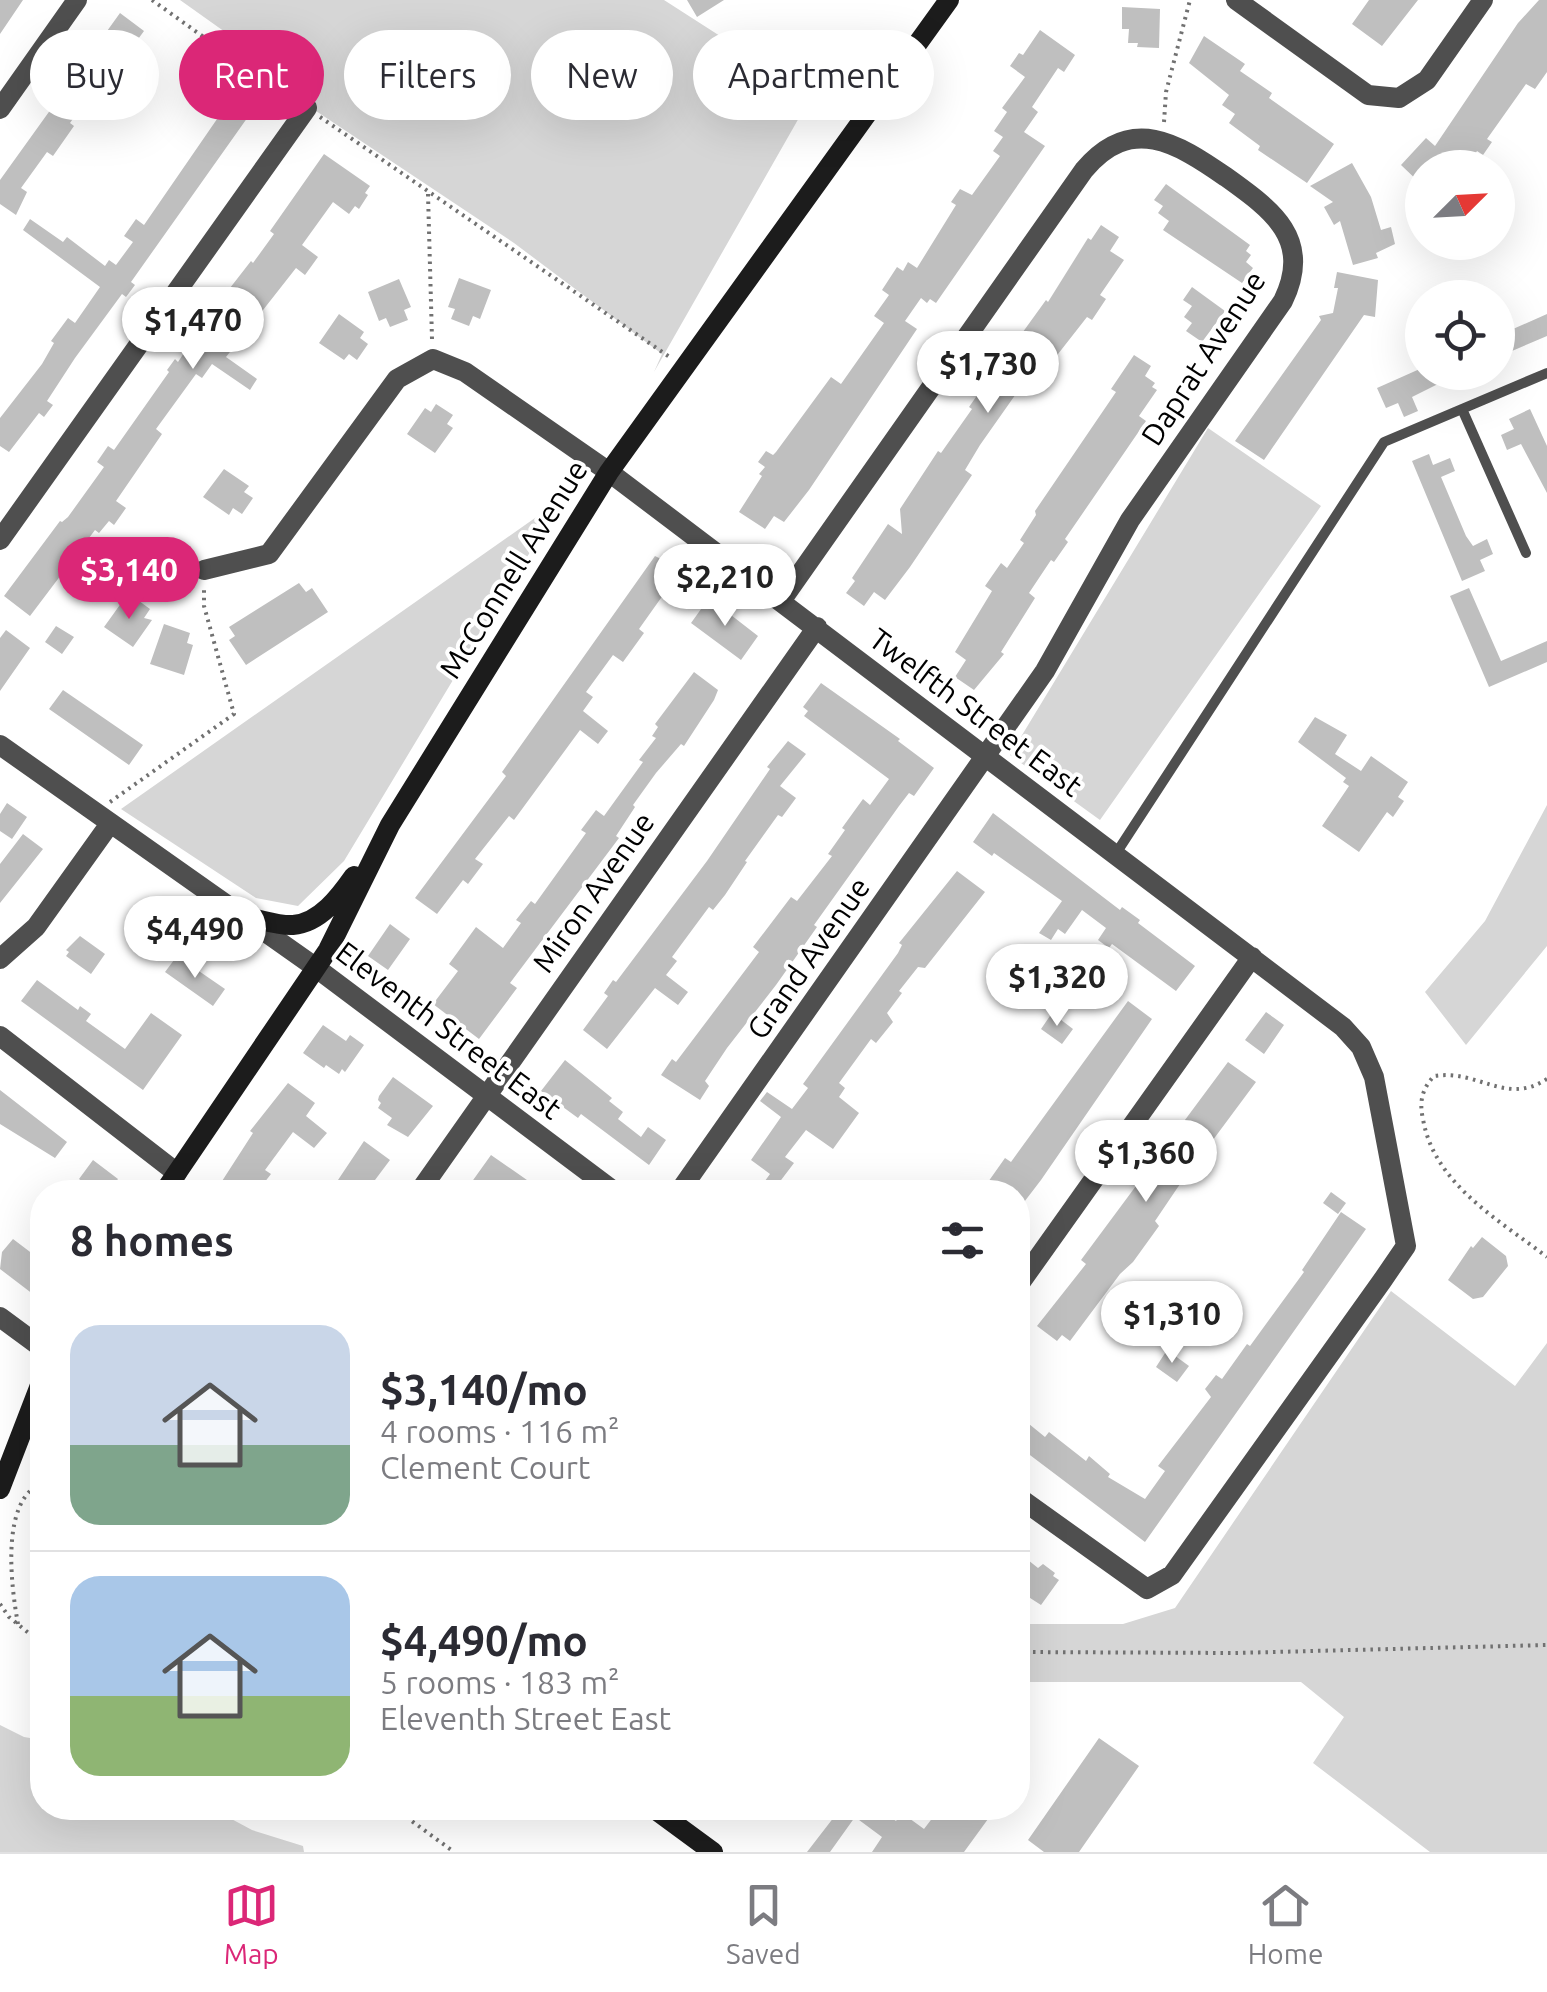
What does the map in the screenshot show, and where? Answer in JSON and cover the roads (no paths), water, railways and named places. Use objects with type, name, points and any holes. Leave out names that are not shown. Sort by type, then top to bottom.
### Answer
[{"type":"main road","name":"McConnell Avenue","points":[[172,1180],[328,950],[390,825],[609,472],[949,0]]},
{"type":"main road","points":[[245,917],[293,925],[315,918],[339,897],[390,825]]},
{"type":"main road","points":[[0,1488],[30,1411]]},
{"type":"main road","points":[[670,1820],[713,1852]]},
{"type":"street","points":[[0,109],[77,0]]},
{"type":"street","points":[[1236,0],[1368,95],[1399,98],[1427,80],[1483,0]]},
{"type":"street","points":[[0,540],[299,120]]},
{"type":"street","name":"Daprat Avenue","points":[[781,600],[1093,160],[1108,148],[1127,141],[1162,140],[1190,152],[1276,216],[1292,251],[1289,290],[1130,520],[1045,671],[985,758]]},
{"type":"street","name":"Twelfth Street East","points":[[204,570],[269,554],[396,380],[433,359],[466,372],[781,600],[1344,1026],[1367,1059],[1374,1077],[1406,1246],[1172,1575],[1147,1589],[1030,1507]]},
{"type":"street","name":"Miron Avenue","points":[[426,1180],[817,627]]},
{"type":"street","name":"Eleventh Street East","points":[[0,745],[316,968],[599,1180]]},
{"type":"street","name":"Grand Avenue","points":[[687,1180],[985,758]]},
{"type":"street","points":[[0,959],[36,927],[102,819]]},
{"type":"street","points":[[1030,1270],[1256,960]]},
{"type":"street","points":[[0,1036],[177,1173]]},
{"type":"street","points":[[0,1317],[30,1339]]},
{"type":"lane","points":[[1115,855],[1384,442],[1547,374]]},
{"type":"lane","points":[[1462,409],[1526,553]]}]
